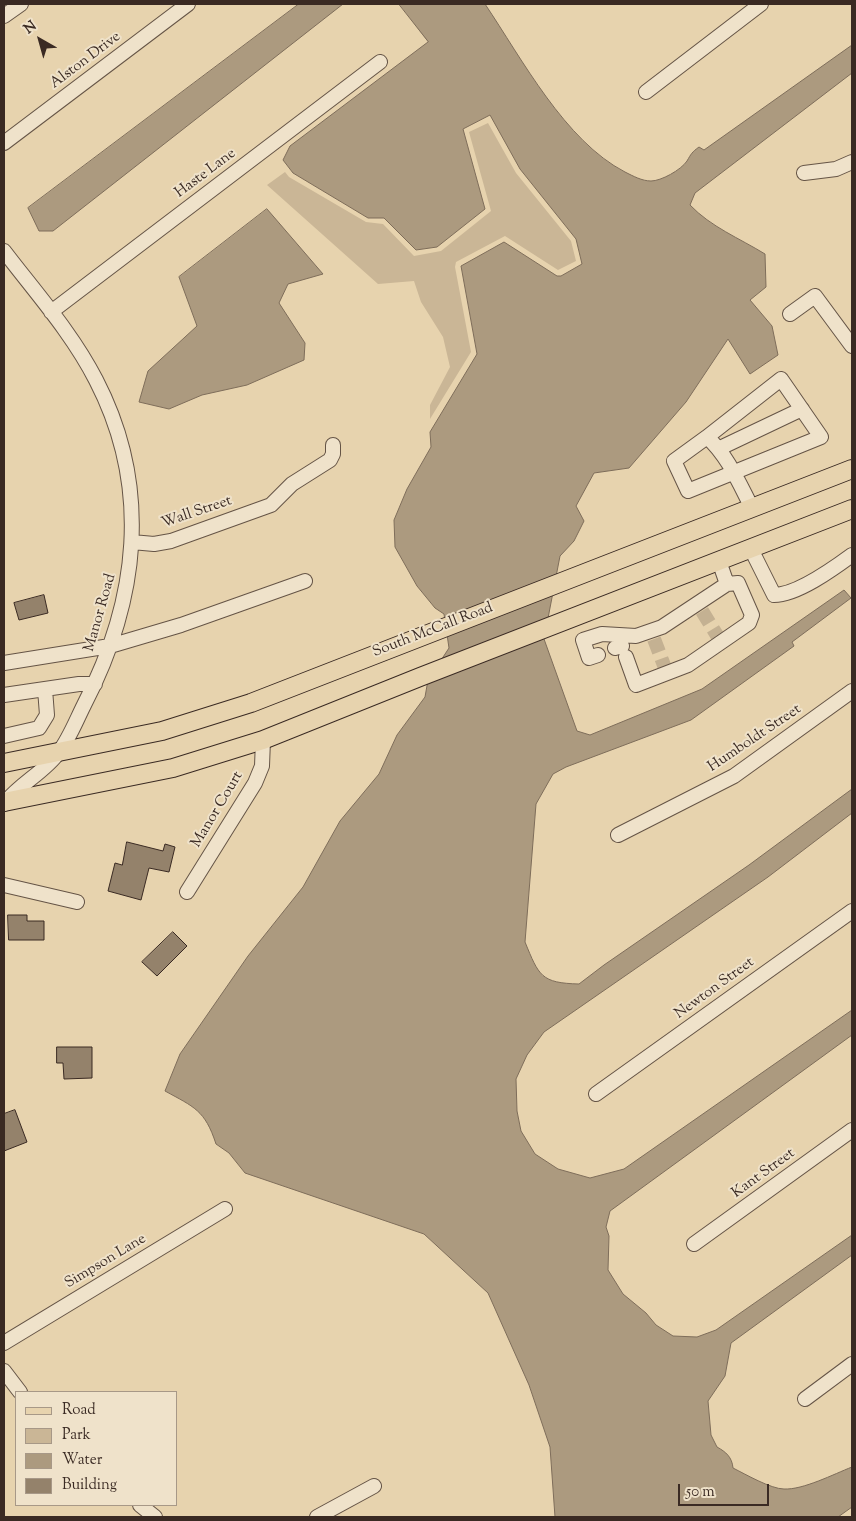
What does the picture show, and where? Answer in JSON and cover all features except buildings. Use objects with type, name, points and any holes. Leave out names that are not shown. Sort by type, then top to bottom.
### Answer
[{"type":"main road","name":"South McCall Road","points":[[4,763],[162,731],[251,703],[429,632],[852,469]]},
{"type":"main road","points":[[4,803],[173,768],[263,740],[852,509]]},
{"type":"street","points":[[4,16],[20,4]]},
{"type":"street","name":"Alston Drive","points":[[4,143],[188,4]]},
{"type":"street","points":[[646,92],[761,4]]},
{"type":"street","name":"Haste Lane","points":[[51,312],[380,62]]},
{"type":"street","points":[[804,173],[836,169],[852,162]]},
{"type":"street","name":"Manor Road","points":[[4,251],[84,358],[104,397],[117,430],[128,481],[132,542],[127,590],[110,646],[95,684],[59,753],[4,803]]},
{"type":"street","points":[[790,314],[815,296],[852,346]]},
{"type":"street","points":[[781,379],[802,409],[822,437],[688,491],[674,461],[781,379]]},
{"type":"street","points":[[720,448],[802,409]]},
{"type":"street","points":[[707,437],[720,448],[752,508]]},
{"type":"street","name":"Wall Street","points":[[132,542],[154,544],[171,541],[271,505],[292,484],[330,460],[333,454],[332,445]]},
{"type":"street","points":[[751,549],[774,595],[784,595],[833,570],[852,555]]},
{"type":"street","points":[[719,561],[727,584]]},
{"type":"street","points":[[4,663],[110,646],[181,625],[305,581]]},
{"type":"street","points":[[598,655],[589,658],[583,640],[602,634],[621,647],[636,685],[666,670],[688,665],[720,639],[748,623],[752,615],[738,583],[727,584],[700,607],[662,627],[653,635],[636,636],[621,647]]},
{"type":"street","points":[[4,695],[95,684]]},
{"type":"street","points":[[4,736],[39,728],[47,715],[45,689]]},
{"type":"street","name":"Humboldt Street","points":[[618,835],[734,776],[852,691]]},
{"type":"street","name":"Manor Court","points":[[188,892],[255,783],[262,766],[263,740]]},
{"type":"street","points":[[4,885],[77,902]]},
{"type":"street","name":"Newton Street","points":[[596,1094],[852,911]]},
{"type":"street","name":"Kant Street","points":[[694,1244],[852,1130]]},
{"type":"street","name":"Simpson Lane","points":[[4,1343],[225,1210]]},
{"type":"street","points":[[805,1399],[852,1364]]},
{"type":"street","points":[[4,1371],[19,1391]]},
{"type":"street","points":[[317,1517],[374,1486]]},
{"type":"street","points":[[141,1506],[155,1517]]},
{"type":"green space","points":[[488,123],[516,173],[571,241],[576,261],[558,270],[505,236],[456,262],[455,267],[471,352],[430,419],[430,405],[450,367],[443,337],[421,302],[414,281],[378,284],[267,185],[285,172],[289,177],[366,222],[383,224],[414,256],[441,251],[491,211],[469,132]]},
{"type":"water","points":[[299,4],[343,4],[53,231],[39,231],[28,208]]},
{"type":"water","points":[[399,4],[485,4],[546,97],[564,120],[603,158],[625,172],[648,181],[655,181],[676,171],[699,147],[704,150],[852,45],[852,73],[695,193],[690,205],[716,226],[765,254],[766,287],[750,300],[772,326],[778,355],[750,374],[728,339],[686,402],[629,468],[594,473],[576,506],[584,521],[574,541],[560,556],[544,639],[577,731],[590,735],[702,689],[844,590],[851,598],[792,642],[794,646],[691,720],[566,767],[553,774],[536,804],[525,942],[534,963],[538,970],[549,979],[556,982],[579,984],[749,865],[852,789],[852,813],[768,877],[544,1032],[527,1055],[516,1079],[517,1111],[521,1131],[535,1154],[558,1169],[590,1178],[624,1169],[852,1010],[852,1035],[610,1211],[606,1227],[609,1236],[608,1270],[623,1294],[646,1313],[656,1325],[673,1336],[697,1337],[716,1330],[852,1235],[852,1255],[731,1343],[725,1376],[708,1401],[711,1435],[717,1447],[728,1455],[733,1468],[758,1481],[772,1487],[792,1489],[852,1467],[852,1507],[838,1517],[555,1517],[550,1447],[529,1385],[488,1293],[424,1234],[245,1173],[229,1153],[216,1144],[203,1117],[184,1101],[165,1091],[180,1054],[248,956],[303,887],[340,821],[379,774],[397,735],[425,697],[428,680],[449,648],[444,614],[435,608],[417,586],[395,547],[394,520],[407,489],[431,447],[430,432],[477,354],[461,266],[504,242],[557,276],[561,276],[582,264],[576,239],[520,169],[490,115],[463,129],[485,209],[437,247],[416,250],[384,218],[368,218],[293,173],[283,160],[290,146],[428,42]]},
{"type":"water","points":[[267,209],[323,274],[288,284],[279,303],[305,343],[304,360],[247,385],[202,395],[169,409],[139,402],[148,371],[197,326],[179,277]]},
{"type":"tunnel","points":[[702,611],[718,637]]},
{"type":"tunnel","points":[[654,639],[665,668]]}]
